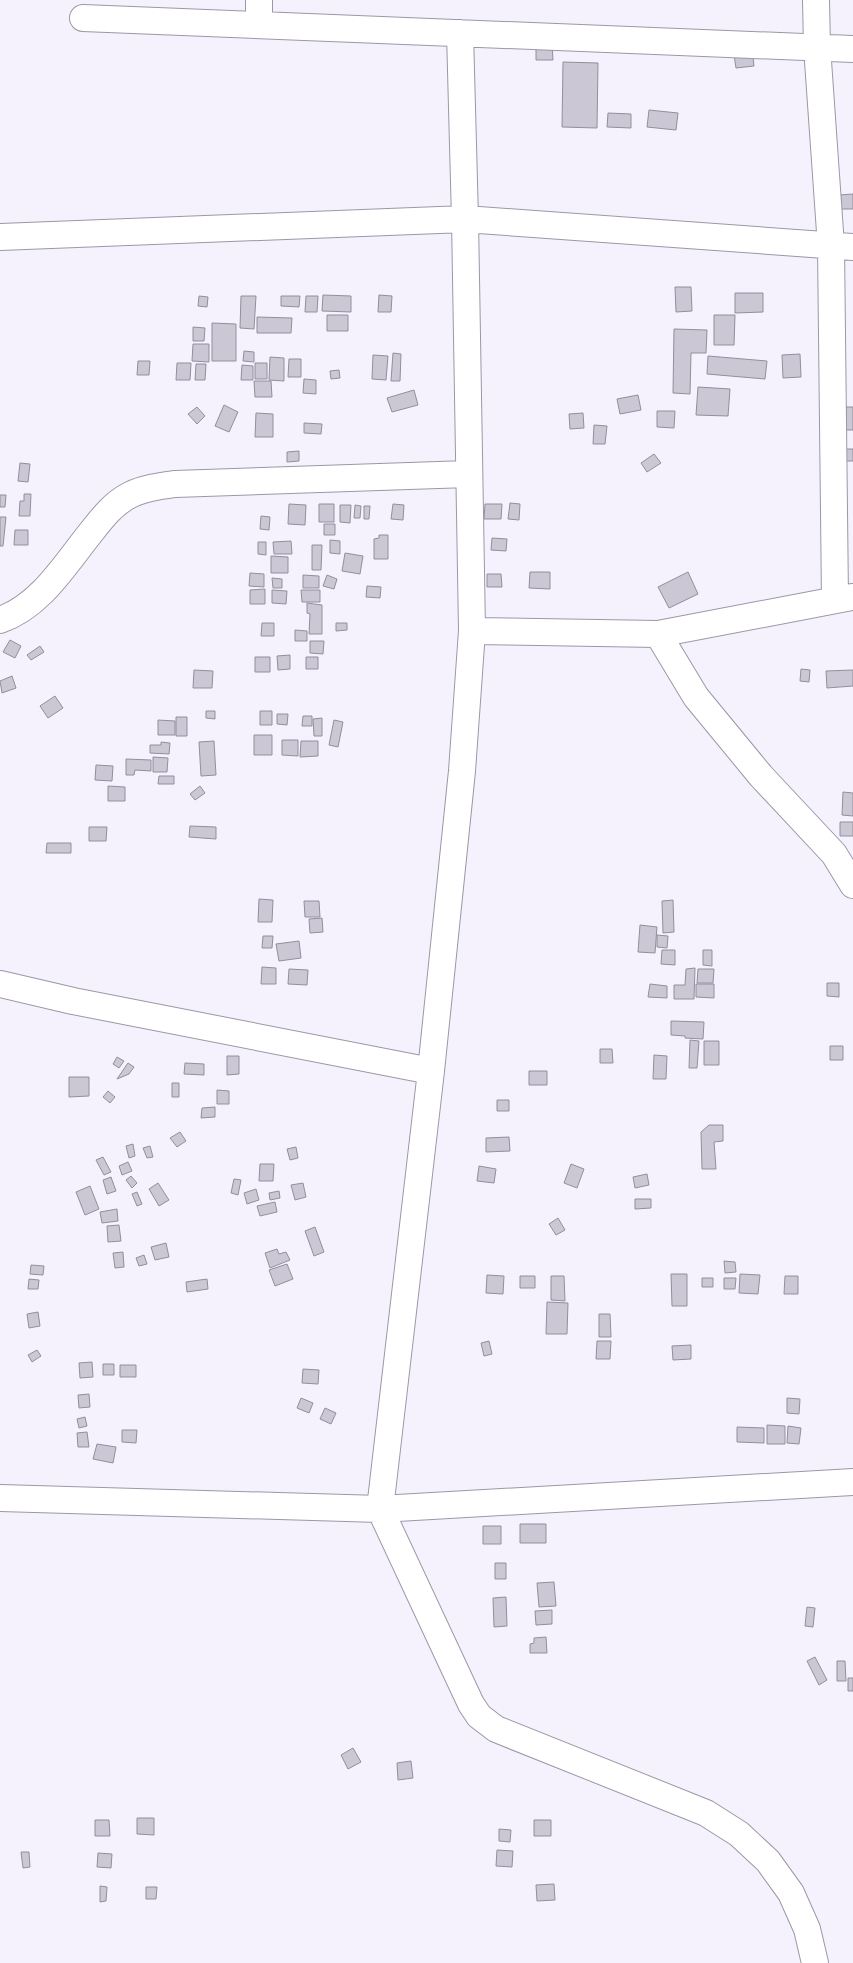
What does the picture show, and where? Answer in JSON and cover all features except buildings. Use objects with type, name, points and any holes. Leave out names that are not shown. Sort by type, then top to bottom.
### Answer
[{"type":"street","points":[[472,631],[658,634],[844,598],[842,247],[817,47],[816,0]]},
{"type":"street","points":[[83,18],[259,12],[460,33],[853,49]]},
{"type":"street","points":[[460,33],[466,219],[468,474],[472,631],[462,771],[431,1071],[380,1509],[471,1704],[480,1716],[496,1729],[706,1813],[739,1834],[768,1861],[791,1893],[807,1929],[814,1963]]},
{"type":"street","points":[[0,237],[466,219],[842,247]]},
{"type":"street","points":[[0,620],[24,608],[38,597],[106,513],[130,495],[144,490],[175,484],[468,474]]},
{"type":"street","points":[[658,634],[696,697],[761,776],[834,854],[853,885]]},
{"type":"street","points":[[0,984],[73,1001],[431,1071]]},
{"type":"street","points":[[0,1498],[380,1509],[853,1482]]}]
